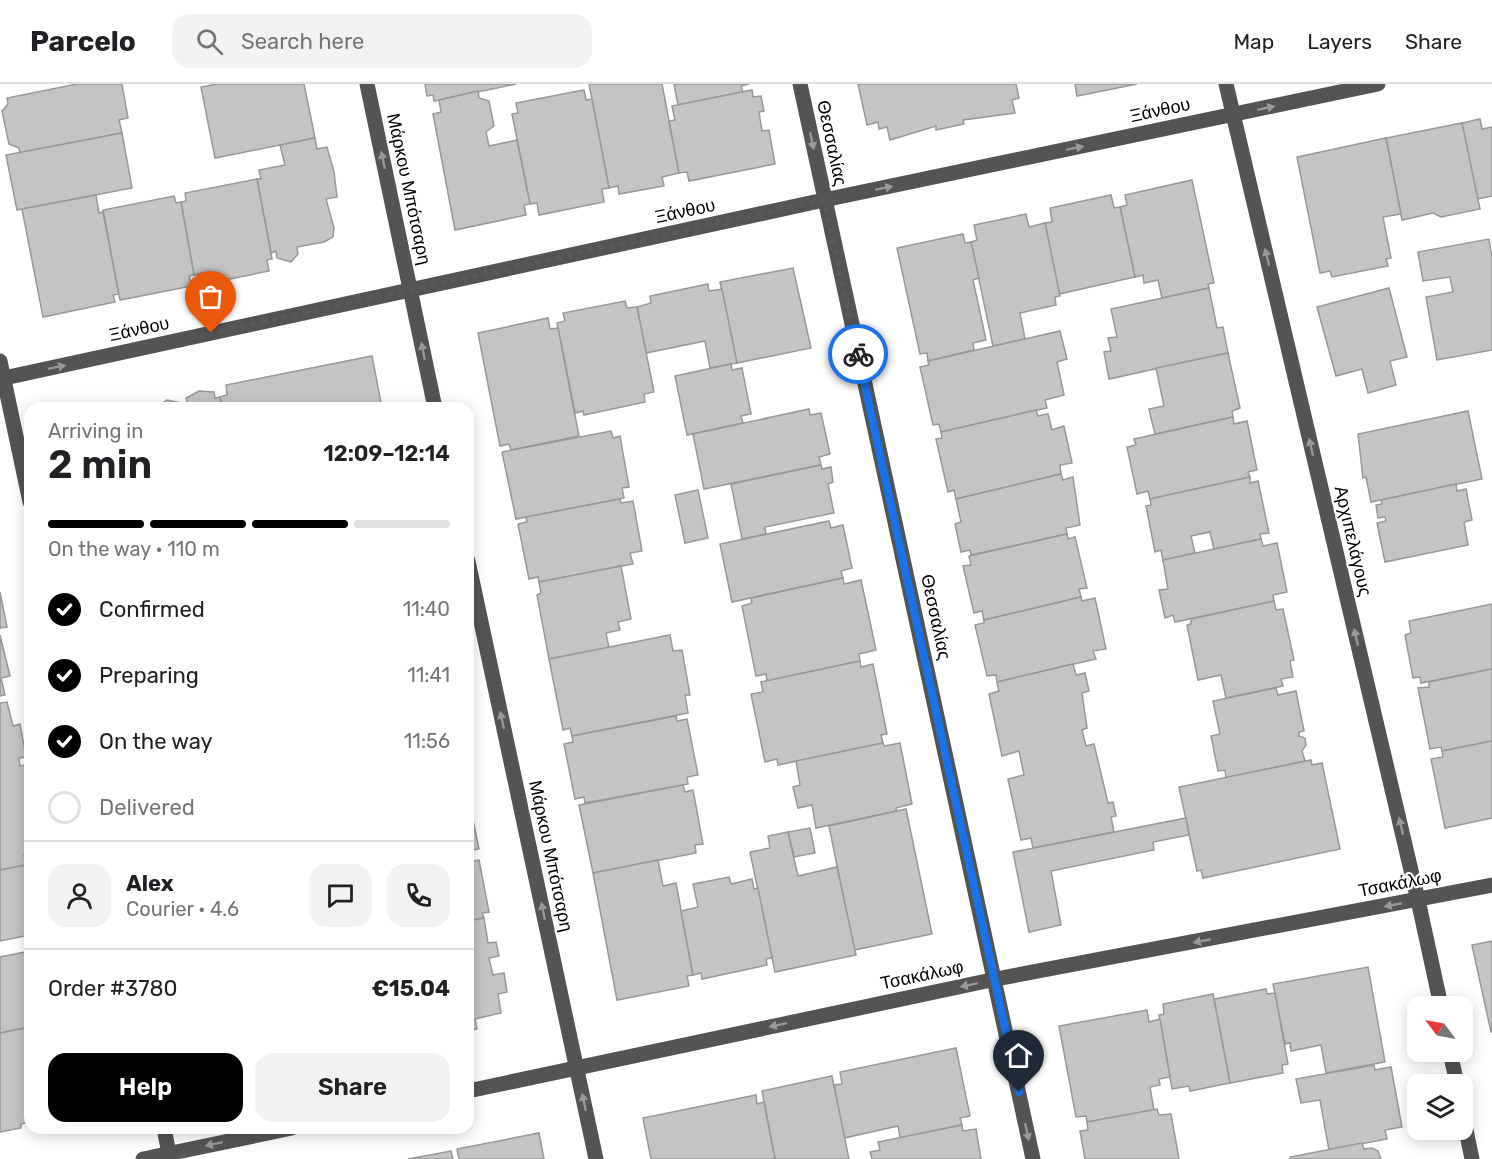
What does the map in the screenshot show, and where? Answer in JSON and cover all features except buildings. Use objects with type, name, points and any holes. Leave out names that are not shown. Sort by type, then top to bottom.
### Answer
[{"type":"street","name":"Μάρκου Μπότσαρη","points":[[368,84],[434,402]]},
{"type":"street","name":"Θεσσαλίας","points":[[800,84],[996,979],[1033,1159]]},
{"type":"street","name":"Αρχιπελάγους","points":[[1226,84],[1418,900],[1438,996]]},
{"type":"street","name":"Ξάνθου","points":[[2,379],[824,200],[1378,84]]},
{"type":"street","points":[[0,361],[24,475]]},
{"type":"street","name":"Μάρκου Μπότσαρη","points":[[474,589],[596,1159]]},
{"type":"street","name":"Τσακάλωφ","points":[[474,1090],[996,979],[1492,885]]},
{"type":"street","points":[[165,1134],[170,1156]]},
{"type":"street","points":[[143,1159],[170,1156],[266,1134]]},
{"type":"street","points":[[1468,1140],[1472,1159]]},
{"type":"way so far","points":[[211,333],[824,200],[858,354]]},
{"type":"route","points":[[858,354],[1019,1092]]}]
